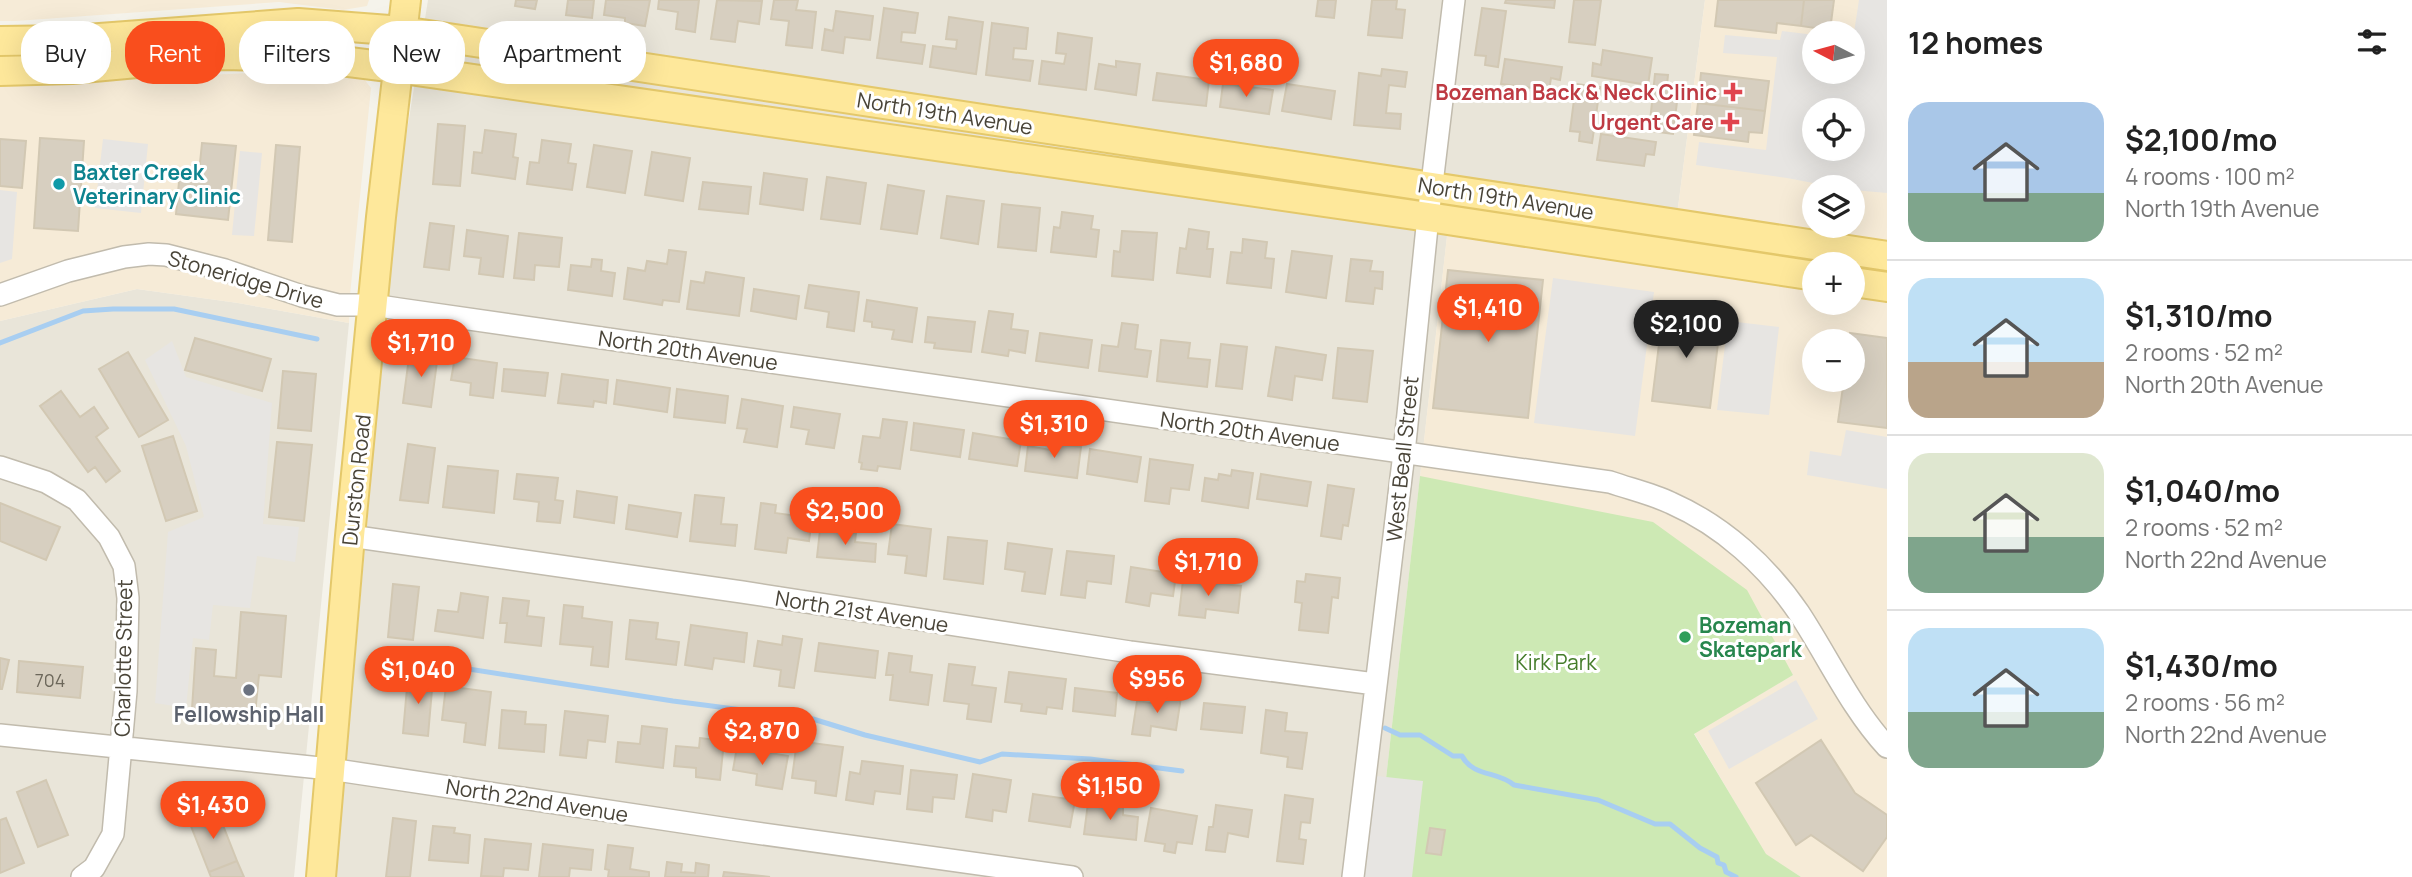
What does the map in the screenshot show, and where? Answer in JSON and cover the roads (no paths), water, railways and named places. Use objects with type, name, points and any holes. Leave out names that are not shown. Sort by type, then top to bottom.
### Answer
[{"type":"main road","name":"Durston Road","points":[[403,21],[406,0]]},
{"type":"main road","name":"North 19th Avenue","points":[[0,41],[72,40],[298,23],[369,29]]},
{"type":"main road","name":"North 19th Avenue","points":[[465,41],[1887,256]]},
{"type":"main road","name":"North 19th Avenue","points":[[0,71],[72,69],[223,55],[309,57],[369,64]]},
{"type":"main road","name":"North 19th Avenue","points":[[465,78],[1428,217],[1802,274]]},
{"type":"main road","name":"Durston Road","points":[[321,877],[350,537],[395,84]]},
{"type":"main road","points":[[1865,284],[1887,287]]},
{"type":"street","name":"West Beall Street","points":[[1353,877],[1404,453],[1454,0]]},
{"type":"street","name":"Stoneridge Drive","points":[[0,295],[86,266],[149,254],[166,255],[225,270],[338,305],[373,305]]},
{"type":"street","name":"North 20th Avenue","points":[[373,305],[1610,482],[1671,503],[1712,526],[1754,557],[1798,611],[1840,680],[1887,747]]},
{"type":"street","name":"Charlotte Street","points":[[0,467],[46,482],[77,500],[109,537],[124,566],[128,598],[126,691],[113,834],[94,868],[82,877]]},
{"type":"street","name":"North 21st Avenue","points":[[350,537],[742,592],[1130,652],[1375,684]]},
{"type":"street","name":"North 22nd Avenue","points":[[0,735],[331,769],[1072,877]]},
{"type":"waterway","points":[[0,343],[83,311],[113,309],[174,309],[317,339]]},
{"type":"waterway","points":[[386,656],[673,701],[813,719],[865,735],[980,762],[1002,754],[1090,759],[1182,771]]},
{"type":"waterway","points":[[1385,728],[1400,735],[1420,735],[1453,756],[1462,756],[1479,771],[1514,785],[1598,800],[1655,824],[1670,824],[1700,848],[1717,857],[1718,863],[1724,865],[1726,872],[1736,877]]},
{"type":"place","name":"Bozeman Back & Neck Clinic","points":[[1733,92]]},
{"type":"place","name":"Urgent Care","points":[[1730,122]]},
{"type":"place","name":"Baxter Creek Veterinary Clinic","points":[[59,184]]},
{"type":"place","name":"Bozeman Skatepark","points":[[1685,637]]},
{"type":"place","name":"Fellowship Hall","points":[[249,690]]},
{"type":"park label","name":"Kirk Park","points":[[1556,662]]}]
